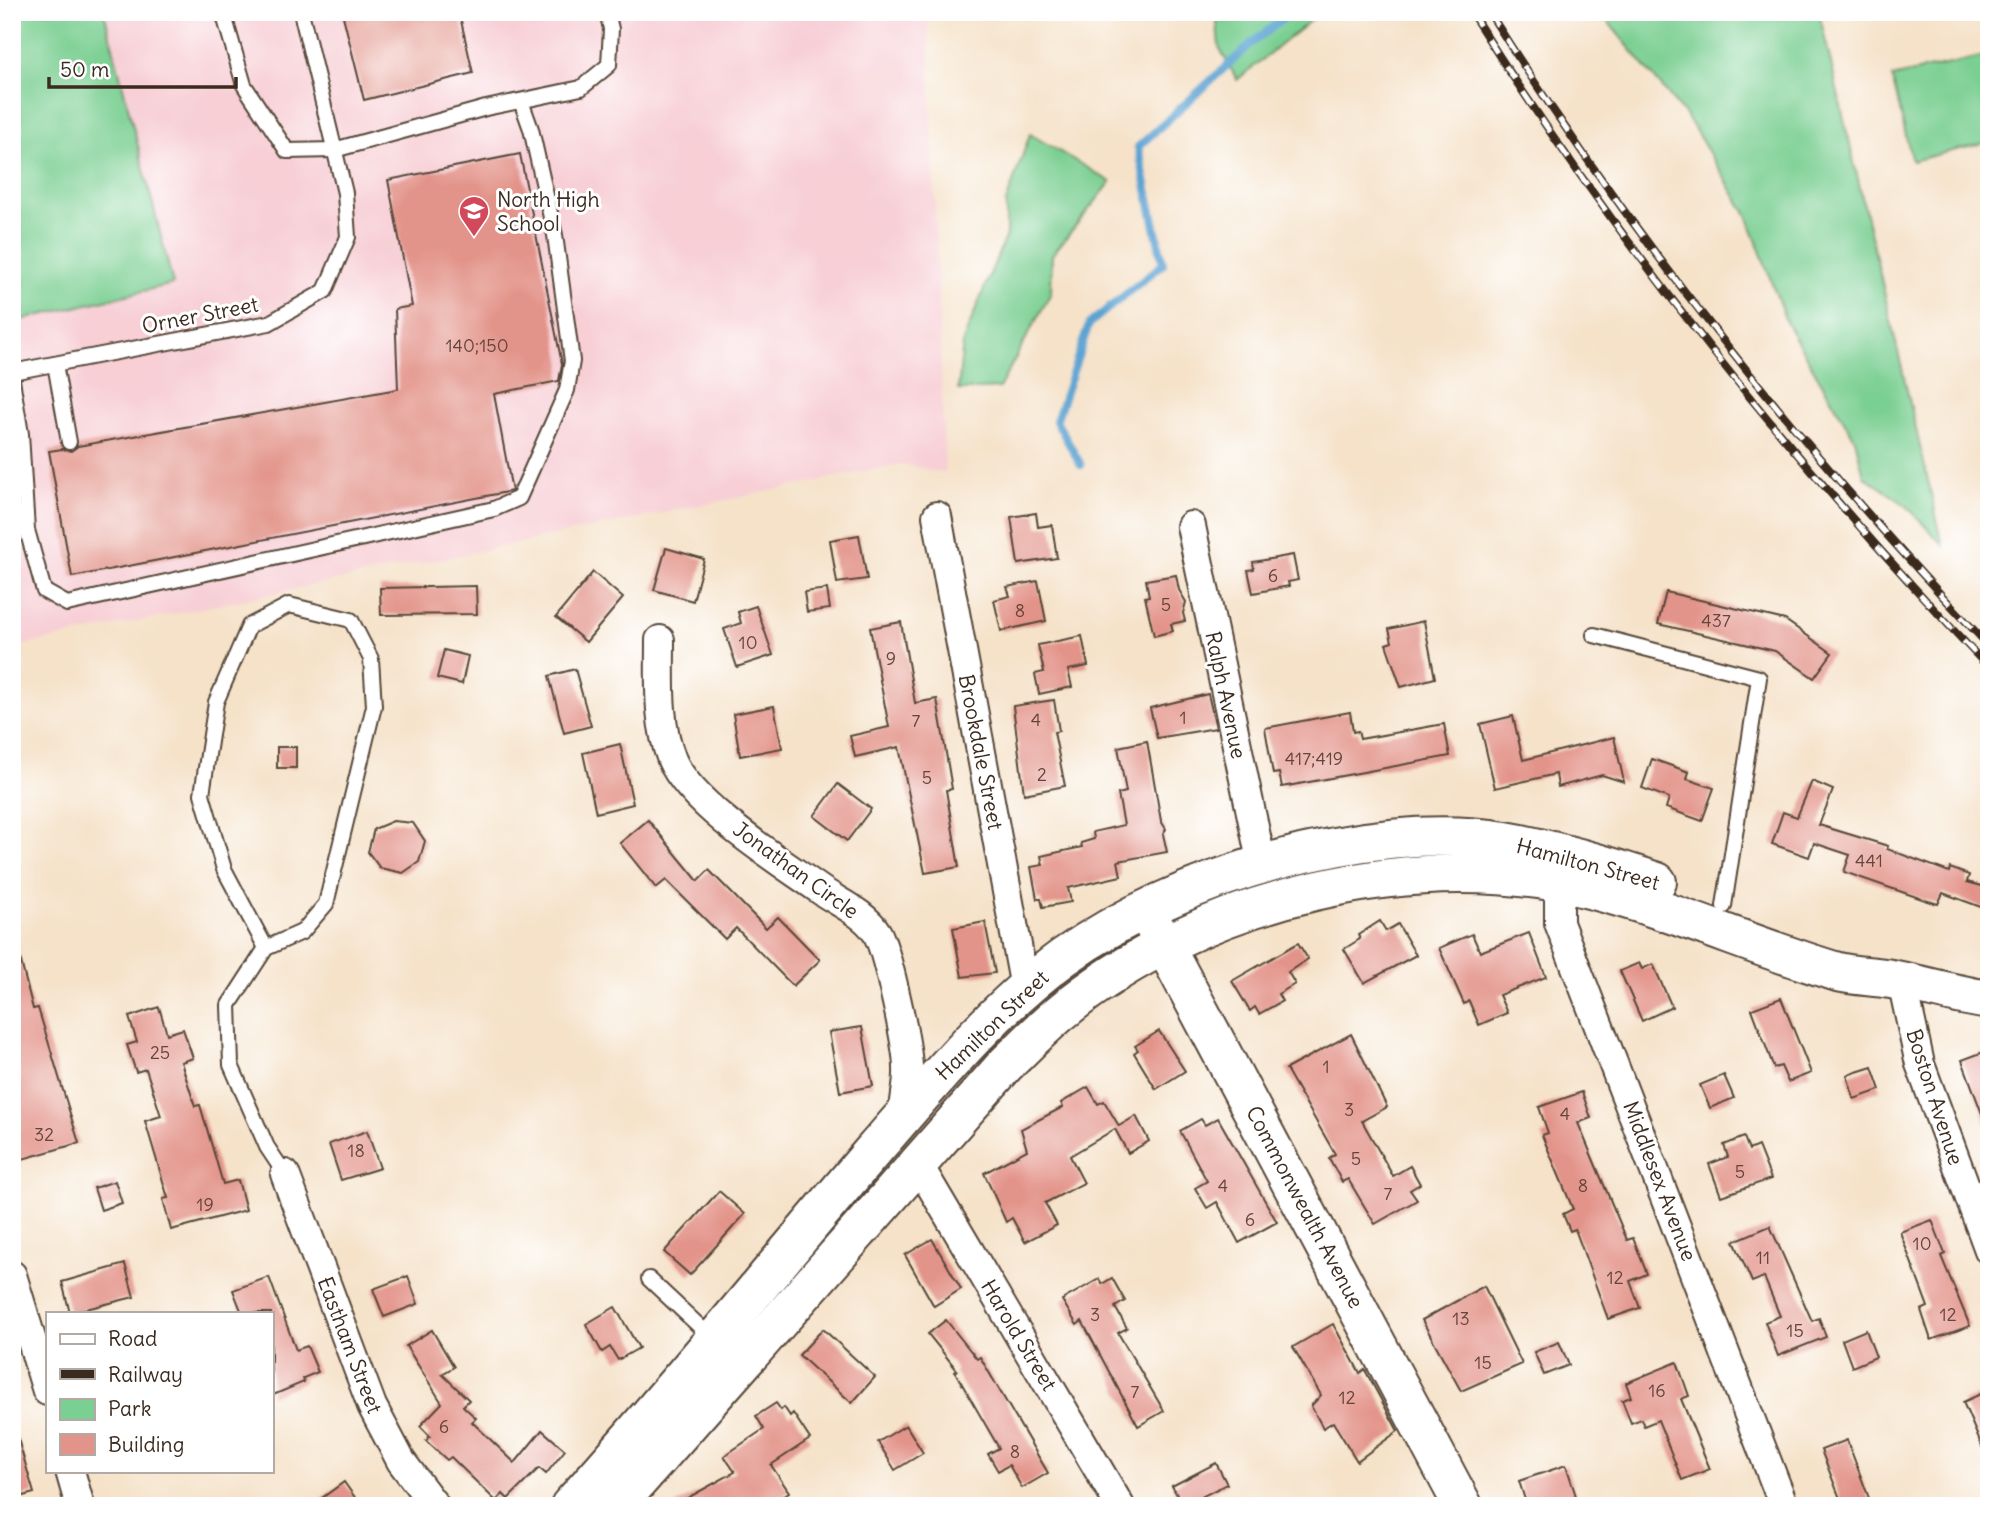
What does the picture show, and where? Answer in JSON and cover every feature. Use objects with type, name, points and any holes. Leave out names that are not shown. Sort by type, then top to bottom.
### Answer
[{"type":"main road","name":"Hamilton Street","points":[[614,1498],[714,1340],[904,1115],[1025,988],[1066,956],[1145,909],[1262,865],[1338,846],[1416,837],[1502,841],[1650,906],[1840,972],[1896,980],[1989,1000]]},
{"type":"main road","name":"Hamilton Street","points":[[569,1506],[614,1498],[1006,1065],[1060,1013],[1109,978],[1166,946],[1228,917],[1281,898],[1415,875],[1505,875],[1559,868],[1724,906],[1848,951],[1896,980]]},
{"type":"main road","name":"Commonwealth Avenue","points":[[1145,909],[1463,1506]]},
{"type":"street","name":"Brookdale Street","points":[[937,516],[1025,988]]},
{"type":"street","name":"Ralph Avenue","points":[[1191,526],[1262,865]]},
{"type":"street","name":"Jonathan Circle","points":[[660,639],[662,716],[671,758],[680,777],[692,791],[753,841],[860,916],[877,933],[885,955],[908,1067],[904,1115]]},
{"type":"street","name":"Middlesex Avenue","points":[[1559,868],[1559,923],[1784,1506]]},
{"type":"street","name":"Boston Avenue","points":[[1896,980],[1923,1074],[1989,1250]]},
{"type":"street","name":"Harold Street","points":[[918,1164],[1120,1506]]},
{"type":"street","name":"Eastham Street","points":[[285,1174],[372,1406],[401,1461],[435,1506]]},
{"type":"street","points":[[12,1275],[46,1388]]},
{"type":"street","points":[[70,1472],[80,1506]]},
{"type":"lane","points":[[223,12],[244,85],[287,151],[334,150],[416,125],[581,88],[609,65],[611,29],[607,12]]},
{"type":"lane","name":"Orner Street","points":[[12,372],[269,323],[325,292],[348,237],[345,193],[300,12]]},
{"type":"lane","points":[[12,380],[21,435],[27,530],[44,591],[67,604],[494,509],[519,498],[567,390],[572,361],[555,234],[531,129],[521,101]]},
{"type":"lane","points":[[55,364],[69,442]]},
{"type":"lane","points":[[265,948],[224,869],[202,794],[216,702],[249,626],[289,605],[351,620],[371,659],[374,706],[326,904],[302,932],[265,948],[229,1005],[231,1065],[267,1147],[285,1174]]},
{"type":"lane","points":[[1594,635],[1759,678],[1724,906]]},
{"type":"lane","points":[[649,1279],[714,1340]]},
{"type":"shaded area","name":"North High School","points":[[12,12],[928,12],[945,473],[900,464],[19,646],[12,590]]},
{"type":"green space","points":[[12,12],[104,12],[173,284],[12,322]]},
{"type":"green space","points":[[1216,12],[1321,12],[1237,80],[1219,47]]},
{"type":"green space","points":[[1600,12],[1819,12],[1943,545],[1907,506],[1864,476],[1855,439],[1787,324],[1747,215],[1689,120]]},
{"type":"green space","points":[[1989,55],[1989,142],[1912,161],[1892,77]]},
{"type":"green space","points":[[1030,134],[1111,182],[1052,255],[1051,293],[999,388],[958,390],[963,341],[1006,235],[1006,203]]},
{"type":"building","points":[[342,12],[459,12],[473,73],[364,100]]},
{"type":"building","points":[[520,154],[562,364],[559,381],[494,394],[512,491],[72,577],[49,451],[71,451],[78,446],[398,389],[395,309],[412,306],[388,180]]},
{"type":"building","points":[[1036,513],[1038,527],[1052,525],[1057,558],[1018,564],[1011,517]]},
{"type":"building","points":[[859,535],[867,579],[837,583],[830,540]]},
{"type":"building","points":[[666,548],[704,559],[693,601],[654,590]]},
{"type":"building","points":[[1293,555],[1298,580],[1288,582],[1289,586],[1253,593],[1248,570],[1254,569],[1253,562]]},
{"type":"building","points":[[593,572],[623,598],[586,642],[556,617]]},
{"type":"building","points":[[1176,575],[1179,590],[1186,602],[1183,613],[1185,621],[1171,624],[1173,631],[1154,636],[1145,597],[1149,596],[1146,580]]},
{"type":"building","points":[[1038,581],[1046,621],[1001,631],[994,600],[1010,596],[1007,587]]},
{"type":"building","points":[[476,586],[477,614],[381,615],[380,588]]},
{"type":"building","points":[[827,589],[830,609],[807,612],[804,592]]},
{"type":"building","points":[[1666,592],[1785,620],[1832,653],[1814,678],[1775,651],[1658,624]]},
{"type":"building","points":[[756,606],[773,655],[737,667],[724,629],[741,623],[738,612]]},
{"type":"building","points":[[1424,621],[1435,678],[1401,687],[1386,644],[1392,642],[1389,629]]},
{"type":"building","points":[[901,622],[915,703],[937,699],[952,789],[946,790],[959,867],[925,873],[899,747],[855,757],[850,736],[889,727],[870,628]]},
{"type":"building","points":[[1082,636],[1088,666],[1068,670],[1072,687],[1039,694],[1035,674],[1044,672],[1038,645]]},
{"type":"building","points":[[444,650],[468,656],[462,684],[437,678]]},
{"type":"building","points":[[575,669],[591,726],[564,733],[549,676]]},
{"type":"building","points":[[1208,694],[1216,728],[1157,738],[1150,708]]},
{"type":"building","points":[[1054,700],[1059,731],[1054,732],[1065,786],[1024,794],[1013,706]]},
{"type":"building","points":[[774,706],[782,748],[740,756],[733,714]]},
{"type":"building","points":[[1350,712],[1353,732],[1358,731],[1360,739],[1444,724],[1450,756],[1282,787],[1279,773],[1273,774],[1265,728]]},
{"type":"building","points":[[1513,716],[1523,760],[1614,737],[1624,782],[1602,775],[1558,787],[1556,774],[1495,788],[1480,724]]},
{"type":"building","points":[[1147,741],[1161,821],[1166,829],[1163,834],[1167,852],[1118,861],[1121,876],[1068,888],[1071,902],[1043,907],[1041,899],[1037,899],[1031,867],[1043,865],[1041,856],[1082,847],[1081,843],[1094,839],[1093,832],[1124,825],[1118,794],[1126,792],[1118,747]]},
{"type":"building","points":[[620,744],[633,804],[596,813],[583,753]]},
{"type":"building","points":[[277,747],[296,747],[296,768],[277,768]]},
{"type":"building","points":[[1652,759],[1689,772],[1687,779],[1714,788],[1702,821],[1666,808],[1669,798],[1642,788]]},
{"type":"building","points":[[1812,781],[1833,790],[1819,825],[1888,846],[1887,849],[1949,872],[1950,868],[1969,875],[1967,882],[1989,888],[1989,910],[1943,893],[1938,904],[1844,872],[1850,855],[1814,843],[1809,857],[1772,844],[1783,812],[1797,817]]},
{"type":"building","points":[[838,784],[871,809],[847,841],[814,816]]},
{"type":"building","points":[[648,820],[698,881],[709,870],[766,928],[778,917],[820,960],[793,986],[736,928],[725,939],[666,880],[656,888],[620,843]]},
{"type":"building","points":[[393,821],[413,823],[425,841],[419,862],[403,873],[380,868],[368,852],[374,829]]},
{"type":"building","points":[[1380,921],[1386,931],[1398,924],[1416,955],[1364,983],[1344,949],[1360,939],[1358,935]]},
{"type":"building","points":[[985,922],[995,973],[962,977],[953,928]]},
{"type":"building","points":[[1529,933],[1546,977],[1499,995],[1507,1013],[1479,1025],[1469,1001],[1464,1004],[1439,948],[1472,934],[1480,952]]},
{"type":"building","points":[[1298,943],[1308,959],[1288,972],[1295,984],[1278,994],[1282,1001],[1259,1014],[1255,1007],[1250,1011],[1232,981]]},
{"type":"building","points":[[19,954],[33,1009],[38,1008],[79,1143],[12,1162],[12,1125],[17,1124],[12,1106],[12,955]]},
{"type":"building","points":[[1639,963],[1642,969],[1653,964],[1672,1007],[1642,1021],[1620,971]]},
{"type":"building","points":[[1781,998],[1811,1073],[1788,1082],[1781,1066],[1774,1068],[1752,1009]]},
{"type":"building","points":[[159,1007],[167,1034],[183,1029],[193,1058],[181,1062],[195,1106],[200,1105],[223,1184],[238,1180],[246,1210],[171,1230],[163,1199],[168,1198],[145,1121],[161,1116],[146,1069],[136,1072],[127,1045],[137,1042],[129,1017]]},
{"type":"building","points":[[862,1027],[873,1086],[840,1092],[829,1032]]},
{"type":"building","points":[[1159,1031],[1185,1071],[1156,1089],[1134,1053],[1138,1050],[1135,1046]]},
{"type":"building","points":[[1351,1034],[1387,1107],[1362,1121],[1393,1176],[1410,1166],[1420,1184],[1410,1190],[1417,1200],[1375,1224],[1348,1179],[1342,1182],[1329,1158],[1335,1154],[1286,1069]]},
{"type":"building","points":[[1989,1050],[1989,1127],[1987,1127],[1962,1060]]},
{"type":"building","points":[[1872,1067],[1880,1090],[1854,1099],[1847,1075]]},
{"type":"building","points":[[1724,1075],[1734,1098],[1710,1108],[1700,1085]]},
{"type":"building","points":[[1088,1087],[1098,1104],[1104,1101],[1119,1126],[1136,1116],[1149,1141],[1128,1153],[1115,1129],[1070,1156],[1084,1183],[1045,1203],[1057,1225],[1025,1242],[1012,1218],[1006,1222],[984,1173],[1027,1150],[1021,1129],[1063,1107],[1061,1103]]},
{"type":"building","points":[[1582,1092],[1591,1118],[1578,1123],[1627,1240],[1633,1238],[1647,1274],[1630,1281],[1640,1308],[1608,1319],[1575,1229],[1570,1231],[1563,1214],[1573,1209],[1542,1135],[1548,1133],[1539,1107]]},
{"type":"building","points":[[1218,1118],[1277,1222],[1239,1243],[1217,1202],[1207,1208],[1195,1188],[1207,1181],[1180,1131],[1201,1119],[1205,1125]]},
{"type":"building","points":[[367,1131],[380,1168],[341,1180],[329,1144]]},
{"type":"building","points":[[1744,1137],[1749,1150],[1758,1146],[1771,1179],[1721,1196],[1709,1164],[1728,1157],[1724,1145]]},
{"type":"building","points":[[115,1181],[122,1203],[101,1210],[94,1188]]},
{"type":"building","points":[[719,1191],[745,1214],[690,1275],[664,1252]]},
{"type":"building","points":[[1932,1220],[1945,1254],[1941,1256],[1970,1326],[1931,1340],[1921,1310],[1928,1307],[1900,1232]]},
{"type":"building","points":[[1770,1226],[1812,1321],[1819,1318],[1826,1337],[1778,1356],[1765,1322],[1780,1316],[1764,1277],[1752,1282],[1734,1241]]},
{"type":"building","points":[[932,1239],[961,1289],[934,1306],[905,1255]]},
{"type":"building","points":[[125,1264],[134,1297],[70,1312],[62,1282]]},
{"type":"building","points":[[408,1276],[418,1304],[384,1317],[373,1289]]},
{"type":"building","points":[[269,1277],[296,1350],[307,1346],[318,1372],[303,1378],[304,1382],[273,1395],[273,1312],[242,1312],[233,1290]]},
{"type":"building","points":[[1112,1278],[1125,1301],[1115,1307],[1127,1328],[1118,1333],[1164,1411],[1138,1426],[1082,1321],[1077,1325],[1062,1300],[1099,1279],[1102,1284]]},
{"type":"building","points":[[1484,1286],[1522,1364],[1461,1391],[1422,1320]]},
{"type":"building","points":[[615,1307],[639,1348],[618,1360],[610,1347],[602,1352],[586,1324]]},
{"type":"building","points":[[946,1320],[977,1359],[980,1357],[1048,1473],[1022,1488],[1009,1465],[998,1471],[988,1454],[999,1448],[955,1372],[957,1370],[928,1334]]},
{"type":"building","points":[[1333,1324],[1360,1373],[1365,1370],[1398,1431],[1357,1461],[1333,1422],[1323,1428],[1311,1406],[1321,1395],[1293,1347]]},
{"type":"building","points":[[823,1329],[875,1377],[852,1403],[799,1355]]},
{"type":"building","points":[[432,1330],[454,1367],[442,1374],[469,1400],[463,1406],[476,1418],[472,1422],[515,1463],[542,1430],[565,1450],[546,1474],[539,1468],[508,1499],[503,1494],[496,1501],[451,1457],[447,1460],[426,1441],[430,1436],[420,1426],[442,1403],[406,1346]]},
{"type":"building","points":[[1866,1330],[1876,1357],[1852,1367],[1842,1340]]},
{"type":"building","points":[[1559,1342],[1569,1365],[1544,1375],[1534,1352]]},
{"type":"building","points":[[1677,1362],[1689,1396],[1681,1399],[1710,1469],[1682,1480],[1658,1420],[1644,1426],[1641,1419],[1631,1423],[1622,1400],[1631,1397],[1626,1383]]},
{"type":"building","points":[[1989,1390],[1989,1463],[1963,1402]]},
{"type":"building","points":[[776,1403],[781,1410],[784,1407],[790,1416],[793,1413],[810,1439],[771,1465],[789,1492],[768,1506],[673,1506],[735,1472],[724,1456],[764,1429],[756,1416]]},
{"type":"building","points":[[906,1425],[923,1453],[895,1470],[878,1442]]},
{"type":"building","points":[[12,1439],[18,1439],[34,1493],[12,1499]]},
{"type":"building","points":[[1847,1440],[1872,1506],[1843,1506],[1821,1450]]},
{"type":"building","points":[[1216,1463],[1227,1484],[1183,1506],[1172,1486]]},
{"type":"building","points":[[1566,1465],[1576,1496],[1570,1498],[1573,1506],[1527,1506],[1519,1481]]},
{"type":"building","points":[[344,1482],[361,1506],[311,1506]]},
{"type":"waterway","points":[[1081,465],[1056,421],[1089,324],[1163,264],[1138,147],[1253,42],[1292,12]]},
{"type":"railway","points":[[1471,12],[1588,186],[1714,353],[1848,513],[1989,668]]},
{"type":"railway","points":[[1489,12],[1602,180],[1724,341],[1853,497],[1989,646]]},
{"type":"place","name":"North High School","points":[[474,238]]}]
